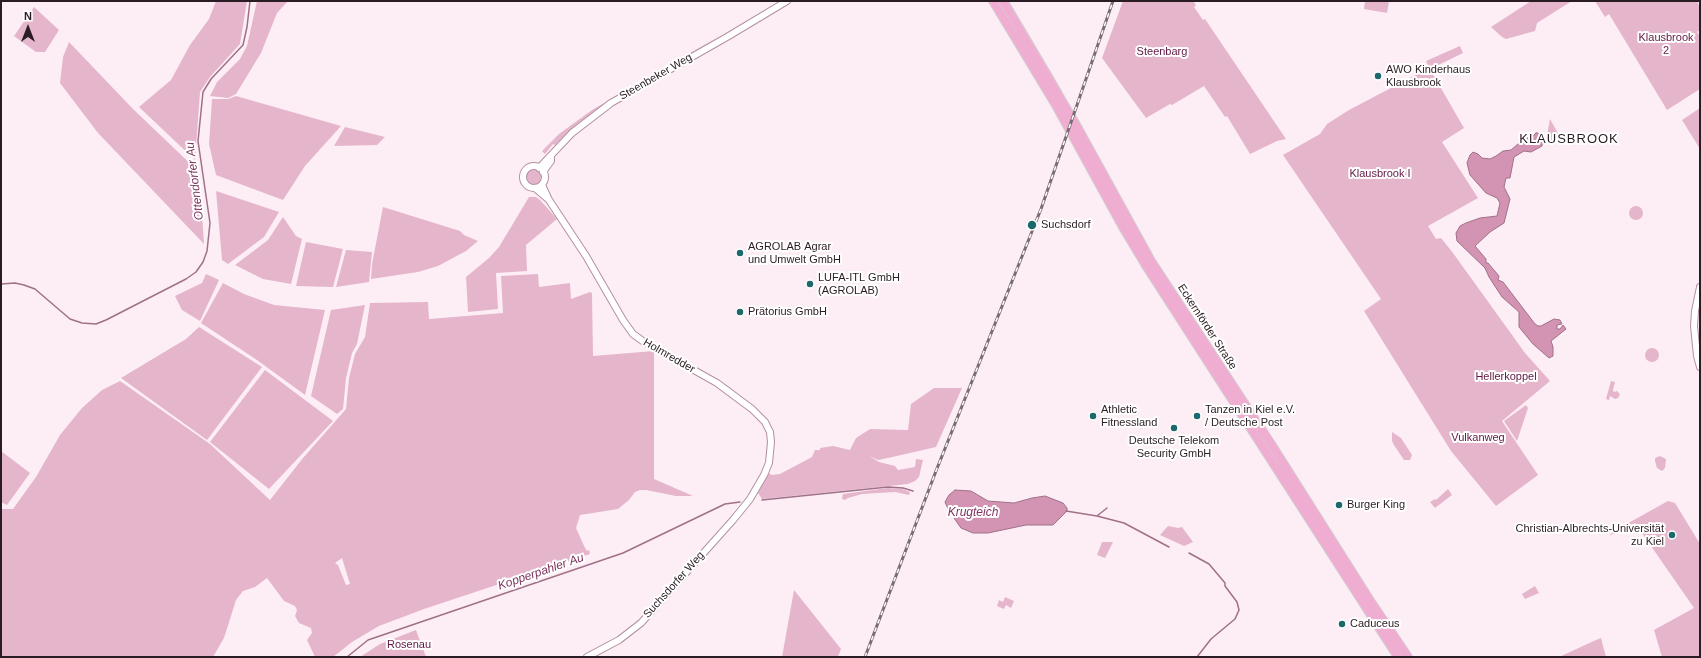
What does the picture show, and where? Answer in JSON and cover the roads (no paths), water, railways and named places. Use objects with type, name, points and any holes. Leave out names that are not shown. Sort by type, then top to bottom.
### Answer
[{"type":"main road","name":"Eckernförder Straße","points":[[993,1],[1057,107],[1145,264],[1287,476]]},
{"type":"main road","name":"Eckernförder Straße","points":[[1003,1],[1077,127],[1151,261],[1400,655]]},
{"type":"street","name":"Steenbeker Weg","points":[[771,10],[780,1]]},
{"type":"street","name":"Steenbeker Weg","points":[[542,185],[545,179],[541,170],[550,161],[551,156],[572,133],[611,103],[787,1]]},
{"type":"street","points":[[541,170],[530,167],[523,175],[523,180],[526,185],[535,188],[542,185]]},
{"type":"street","name":"Holmredder","points":[[542,185],[549,200],[582,250],[623,320],[634,334],[644,342],[717,383],[763,419],[770,432],[770,458],[764,475],[750,499]]},
{"type":"street","name":"Holmredder","points":[[535,188],[549,200]]},
{"type":"street","points":[[1700,287],[1695,311],[1694,326],[1698,362],[1700,367]]},
{"type":"street","name":"Suchsdorfer Weg","points":[[587,657],[619,640],[641,623],[750,499]]},
{"type":"water","points":[[1538,133],[1543,141],[1542,146],[1531,152],[1524,151],[1514,157],[1510,178],[1506,178],[1504,187],[1510,199],[1504,223],[1490,232],[1475,246],[1486,259],[1486,263],[1488,263],[1499,276],[1498,280],[1503,282],[1535,324],[1541,326],[1554,319],[1560,320],[1562,324],[1557,325],[1557,329],[1560,329],[1563,325],[1566,329],[1551,341],[1553,356],[1549,358],[1533,344],[1519,327],[1519,312],[1502,297],[1485,268],[1457,241],[1456,233],[1460,226],[1466,223],[1480,218],[1497,216],[1500,203],[1497,198],[1486,193],[1470,175],[1467,163],[1470,155],[1473,152],[1482,158],[1490,159],[1503,151],[1511,150],[1525,138],[1531,138]]},
{"type":"water","name":"Krugteich","points":[[955,490],[971,491],[988,501],[1014,503],[1045,496],[1063,503],[1067,508],[1067,511],[1053,525],[1026,525],[988,533],[973,533],[961,528],[949,511],[945,502],[949,495]]},
{"type":"waterway","name":"Ottendorfer Au","points":[[1,284],[15,283],[35,289],[70,319],[82,323],[96,324],[186,279],[196,272],[203,262],[207,251],[210,223],[198,141],[203,92],[211,79],[243,45],[250,1]]},
{"type":"waterway","name":"Kopperpahler Au","points":[[762,500],[888,487],[903,488],[913,491]]},
{"type":"waterway","name":"Kopperpahler Au","points":[[347,657],[368,640],[623,553],[725,504],[740,502]]},
{"type":"waterway","points":[[1097,516],[1107,508]]},
{"type":"waterway","name":"Kopperpahler Au","points":[[1066,511],[1097,516],[1124,523],[1169,547]]},
{"type":"waterway","name":"Kopperpahler Au","points":[[1189,553],[1209,564],[1225,583],[1225,586],[1237,602],[1239,610],[1235,619],[1211,639],[1197,657]]},
{"type":"railway","points":[[865,657],[936,471],[1041,209],[1113,1]]},
{"type":"place","name":"AWO Kinderhaus Klausbrook","points":[[1378,76]]},
{"type":"place","name":"Suchsdorf","points":[[1032,225]]},
{"type":"place","name":"AGROLAB Agrar und Umwelt GmbH","points":[[740,253]]},
{"type":"place","name":"LUFA-ITL GmbH (AGROLAB)","points":[[810,284]]},
{"type":"place","name":"Prätorius GmbH","points":[[740,312]]},
{"type":"place","name":"Athletic Fitnessland","points":[[1093,416]]},
{"type":"place","name":"Tanzen in Kiel e.V. / Deutsche Post","points":[[1197,416]]},
{"type":"place","name":"Deutsche Telekom Security GmbH","points":[[1174,428]]},
{"type":"place","name":"Burger King","points":[[1339,505]]},
{"type":"place","name":"Christian-Albrechts-Universität zu Kiel","points":[[1672,535]]},
{"type":"place","name":"Caduceus","points":[[1342,624]]},
{"type":"district","name":"KLAUSBROOK","points":[[1569,139]]},
{"type":"park label","name":"Klausbrook 2","points":[[1666,44]]},
{"type":"park label","name":"Steenbarg","points":[[1162,52]]},
{"type":"park label","name":"Klausbrook I","points":[[1380,174]]},
{"type":"park label","name":"Hellerkoppel","points":[[1506,377]]},
{"type":"park label","name":"Vulkanweg","points":[[1478,438]]},
{"type":"park label","name":"Rosenau","points":[[409,645]]}]
